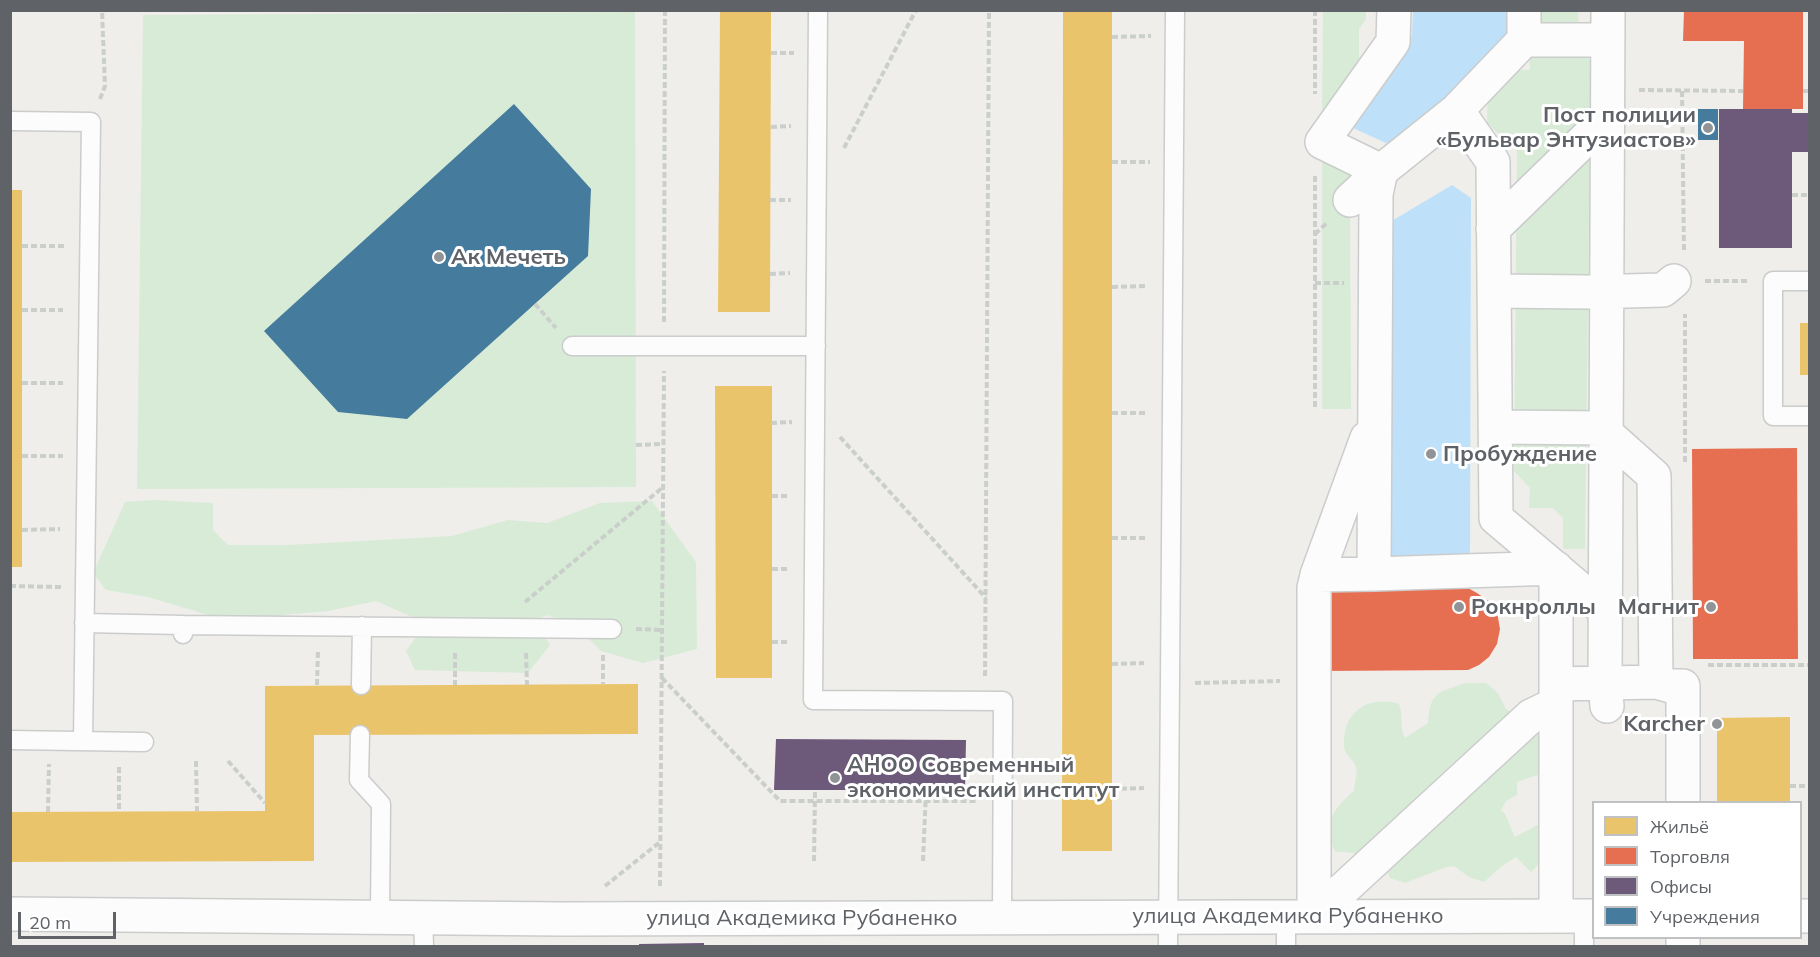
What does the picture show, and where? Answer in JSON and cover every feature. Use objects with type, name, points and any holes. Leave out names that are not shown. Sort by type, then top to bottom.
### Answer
[{"type":"street","points":[[1381,171],[1322,142],[1392,42],[1394,10]]},
{"type":"street","points":[[1350,200],[1381,171],[1457,110],[1524,25],[1608,25],[1606,694]]},
{"type":"street","points":[[1493,229],[1608,104]]},
{"type":"street","points":[[1457,110],[1493,162],[1496,518],[1606,610]]},
{"type":"street","points":[[1374,574],[1375,416],[1363,284],[1381,171]]},
{"type":"street","points":[[1494,291],[1663,290],[1679,281]]},
{"type":"street","points":[[1296,926],[1314,680],[1314,588],[1375,416]]},
{"type":"street","points":[[1495,427],[1607,431],[1654,476],[1656,681]]},
{"type":"street","points":[[1317,575],[1556,568]]},
{"type":"street","points":[[1556,568],[1556,899]]},
{"type":"street","points":[[1296,926],[1556,694],[1606,694],[1656,681],[1670,686],[1683,686],[1683,801]]},
{"type":"street","name":"улица Академика Рубаненко","points":[[10,914],[380,917],[423,932],[562,919],[1002,917],[1168,931],[1296,926],[1587,926]]},
{"type":"lane","points":[[819,10],[813,700],[1003,701],[1002,917]]},
{"type":"lane","points":[[1168,931],[1175,10]]},
{"type":"lane","points":[[10,121],[91,122],[83,741]]},
{"type":"lane","points":[[1809,281],[1773,281],[1773,417],[1809,416]]},
{"type":"lane","points":[[572,346],[816,346]]},
{"type":"lane","points":[[84,623],[183,629],[319,626],[612,629]]},
{"type":"lane","points":[[361,685],[362,627]]},
{"type":"lane","points":[[360,735],[359,780],[381,804],[380,917]]},
{"type":"lane","points":[[10,740],[144,742]]},
{"type":"path","points":[[91,122],[105,86],[102,10]]},
{"type":"path","points":[[660,887],[665,10]]},
{"type":"path","points":[[817,200],[916,10]]},
{"type":"path","points":[[985,701],[989,10]]},
{"type":"path","points":[[1315,10],[1315,99]]},
{"type":"path","points":[[1112,37],[1175,36]]},
{"type":"path","points":[[1608,104],[1682,91],[1743,91]]},
{"type":"path","points":[[1682,91],[1679,281],[1773,281]]},
{"type":"path","points":[[1803,91],[1809,91]]},
{"type":"path","points":[[1682,116],[1698,117]]},
{"type":"path","points":[[1112,162],[1174,162]]},
{"type":"path","points":[[1315,165],[1315,409]]},
{"type":"path","points":[[1792,195],[1809,195]]},
{"type":"path","points":[[22,246],[89,246]]},
{"type":"path","points":[[1315,283],[1363,284]]},
{"type":"path","points":[[1112,287],[1173,285]]},
{"type":"path","points":[[22,310],[88,310]]},
{"type":"path","points":[[22,383],[87,383]]},
{"type":"path","points":[[815,410],[986,598]]},
{"type":"path","points":[[1112,413],[1172,412]]},
{"type":"path","points":[[636,445],[663,444]]},
{"type":"path","points":[[22,456],[87,456]]},
{"type":"path","points":[[494,627],[663,488]]},
{"type":"path","points":[[22,530],[86,528]]},
{"type":"path","points":[[1112,538],[1171,538]]},
{"type":"path","points":[[10,586],[85,588]]},
{"type":"path","points":[[317,685],[319,626]]},
{"type":"path","points":[[455,627],[455,685]]},
{"type":"path","points":[[1112,664],[1170,663]]},
{"type":"path","points":[[1707,665],[1809,665]]},
{"type":"path","points":[[661,677],[780,801],[1002,801]]},
{"type":"path","points":[[1170,683],[1314,680]]},
{"type":"path","points":[[48,812],[49,741]]},
{"type":"path","points":[[119,741],[119,811]]},
{"type":"path","points":[[196,761],[197,811]]},
{"type":"path","points":[[228,761],[265,803]]},
{"type":"path","points":[[1790,786],[1809,786]]},
{"type":"path","points":[[1112,789],[1169,788]]},
{"type":"path","points":[[923,861],[926,790]]},
{"type":"path","points":[[814,861],[815,791]]},
{"type":"path","points":[[602,888],[660,842]]},
{"type":"green space","points":[[1323,11],[1366,11],[1366,19],[1359,29],[1359,63],[1322,119]]},
{"type":"green space","points":[[1535,11],[1578,11],[1579,32],[1535,32]]},
{"type":"green space","points":[[635,12],[636,487],[137,489],[143,15]]},
{"type":"green space","points":[[1529,48],[1578,48],[1591,61],[1585,549],[1563,549],[1563,518],[1553,508],[1529,508],[1530,488],[1514,471],[1517,151],[1487,123],[1488,89],[1506,70],[1530,70]]},
{"type":"green space","points":[[1322,157],[1365,178],[1350,194],[1351,409],[1322,409]]},
{"type":"green space","points":[[153,500],[213,503],[213,530],[228,545],[288,545],[452,536],[508,520],[547,523],[600,503],[652,501],[696,562],[697,649],[643,663],[601,651],[577,627],[547,615],[535,620],[550,645],[528,673],[415,670],[406,651],[426,623],[376,601],[328,611],[225,620],[148,597],[106,590],[93,573],[125,502]]},
{"type":"green space","points":[[1465,683],[1486,683],[1498,693],[1506,709],[1519,717],[1541,723],[1540,785],[1537,775],[1517,782],[1517,795],[1506,801],[1501,810],[1515,837],[1537,825],[1545,832],[1550,853],[1531,872],[1516,857],[1484,882],[1469,877],[1454,866],[1405,883],[1390,878],[1384,864],[1354,854],[1336,852],[1329,835],[1331,818],[1340,804],[1354,791],[1356,776],[1355,764],[1344,747],[1344,735],[1352,716],[1367,704],[1387,702],[1399,704],[1405,738],[1428,723],[1431,705],[1437,695]]},
{"type":"water","points":[[1413,11],[1518,11],[1519,28],[1399,149],[1353,128],[1369,92],[1412,36]]},
{"type":"water","points":[[1452,185],[1471,198],[1470,557],[1384,557],[1385,225]]},
{"type":"building: Жильё","points":[[720,10],[771,10],[770,312],[718,312]]},
{"type":"building: Жильё","points":[[1063,10],[1112,10],[1112,851],[1062,851]]},
{"type":"building: Жильё","points":[[10,190],[22,190],[22,567],[10,567]]},
{"type":"building: Жильё","points":[[1800,323],[1810,323],[1810,375],[1800,375]]},
{"type":"building: Жильё","points":[[715,386],[772,386],[772,678],[716,678]]},
{"type":"building: Жильё","points":[[638,684],[638,734],[314,735],[314,861],[10,862],[10,812],[265,811],[265,686]]},
{"type":"building: Жильё","points":[[1790,717],[1790,801],[1717,801],[1717,718]]},
{"type":"building: Торговля","points":[[1684,10],[1803,10],[1803,109],[1743,109],[1744,41],[1683,41]]},
{"type":"building: Торговля","points":[[1797,448],[1798,659],[1693,659],[1692,449]]},
{"type":"building: Торговля","points":[[1466,587],[1490,602],[1497,612],[1500,629],[1497,644],[1489,657],[1479,665],[1468,670],[1321,671],[1321,588]]},
{"type":"building: Офисы","points":[[1719,109],[1792,109],[1792,113],[1810,113],[1810,152],[1792,152],[1792,248],[1719,248]]},
{"type":"building: Офисы","points":[[776,739],[966,740],[965,790],[774,790]]},
{"type":"building: Офисы","points":[[704,943],[704,946],[639,946],[639,944]]},
{"type":"building: Учреждения","points":[[514,104],[591,189],[588,256],[407,419],[338,412],[264,331]]},
{"type":"building: Учреждения","name":"Пост полиции «Бульвар Энтузиастов»","points":[[1698,109],[1718,109],[1718,140],[1698,140]]},
{"type":"place","name":"Пост полиции «Бульвар Энтузиастов»","points":[[1708,128]]},
{"type":"place","name":"Ак Мечеть","points":[[439,257]]},
{"type":"place","name":"Пробуждение","points":[[1431,454]]},
{"type":"place","name":"Рокнроллы","points":[[1459,607]]},
{"type":"place","name":"Магнит","points":[[1711,607]]},
{"type":"place","name":"Karcher","points":[[1717,724]]},
{"type":"place","name":"АНОО Современный экономический институт","points":[[835,778]]}]
